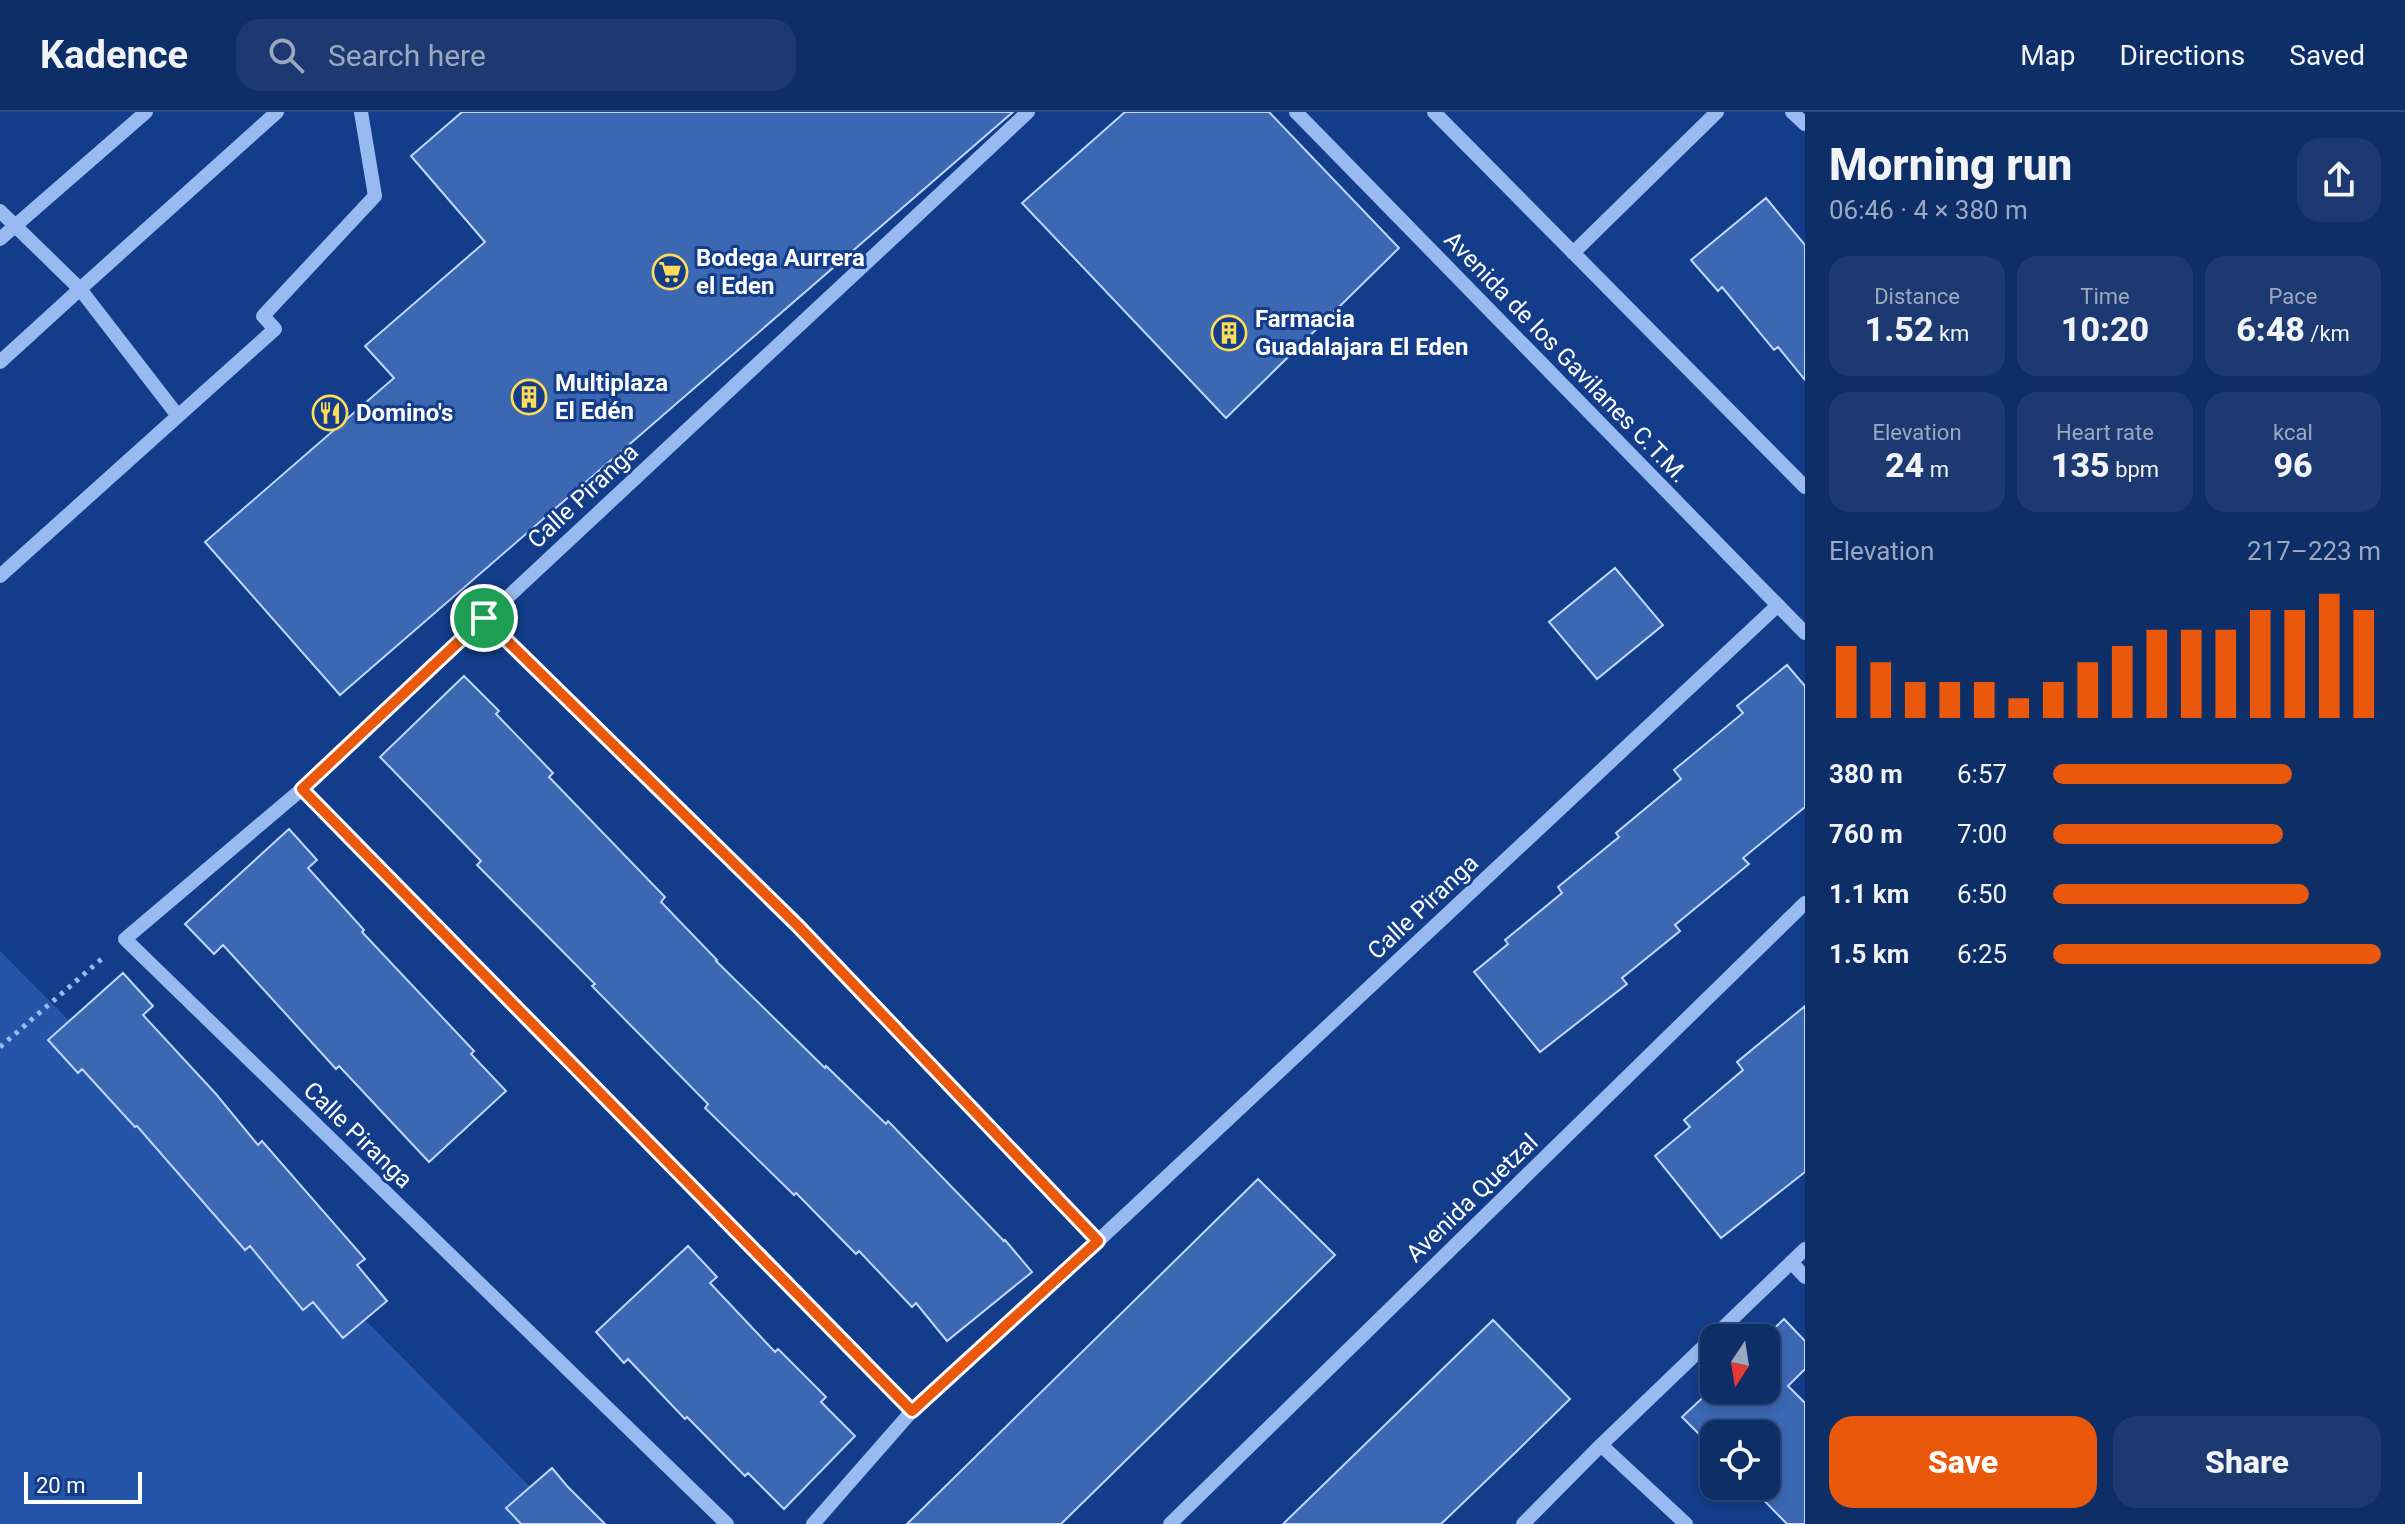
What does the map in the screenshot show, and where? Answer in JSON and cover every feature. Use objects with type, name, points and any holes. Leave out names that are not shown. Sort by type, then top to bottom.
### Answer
[{"type":"street","points":[[0,239],[146,112]]},
{"type":"street","points":[[0,362],[277,112]]},
{"type":"street","points":[[0,576],[275,329],[263,316],[375,196],[361,112]]},
{"type":"street","name":"Calle Piranga","points":[[727,1524],[125,939],[302,789],[1028,112]]},
{"type":"street","name":"Avenida de los Gavilanes C.T.M.","points":[[1296,112],[1805,633]]},
{"type":"street","points":[[1434,112],[1805,487]]},
{"type":"street","points":[[1573,253],[1717,112]]},
{"type":"street","points":[[1792,112],[1805,124]]},
{"type":"street","points":[[0,211],[80,289],[178,416]]},
{"type":"street","name":"Calle Piranga","points":[[813,1524],[912,1411],[1778,605]]},
{"type":"street","points":[[484,618],[798,926],[1098,1241]]},
{"type":"street","points":[[302,789],[912,1411]]},
{"type":"street","name":"Avenida Quetzal","points":[[1170,1524],[1805,903]]},
{"type":"street","points":[[1523,1524],[1805,1249]]},
{"type":"street","points":[[1791,1262],[1805,1277]]},
{"type":"street","points":[[1601,1445],[1686,1524]]},
{"type":"path","points":[[0,1047],[125,939]]},
{"type":"shaded area","points":[[0,951],[567,1524],[0,1524]]},
{"type":"building","name":"Multiplaza El Edén","points":[[462,112],[1013,112],[340,695],[205,542],[394,378],[365,346],[485,242],[411,156]]},
{"type":"building","name":"Farmacia Guadalajara El Eden","points":[[1125,112],[1269,112],[1399,248],[1226,418],[1022,203]]},
{"type":"building","points":[[1766,198],[1805,245],[1805,380],[1778,347],[1774,350],[1722,287],[1718,291],[1691,260]]},
{"type":"building","points":[[1615,568],[1663,625],[1597,679],[1549,622]]},
{"type":"building","points":[[1787,665],[1805,686],[1805,807],[1743,858],[1749,864],[1675,925],[1680,931],[1622,978],[1627,984],[1540,1052],[1474,972],[1508,944],[1505,940],[1562,893],[1558,887],[1619,837],[1616,833],[1681,779],[1674,770],[1743,713],[1737,706]]},
{"type":"building","points":[[464,676],[553,773],[549,777],[665,897],[661,902],[716,961],[825,1068],[886,1124],[888,1121],[1005,1240],[1032,1272],[947,1341],[916,1303],[912,1307],[859,1251],[856,1254],[705,1108],[708,1104],[477,865],[481,861],[380,757]]},
{"type":"building","points":[[289,829],[317,860],[308,868],[364,930],[362,932],[474,1051],[471,1054],[506,1091],[429,1162],[339,1066],[336,1069],[223,945],[214,954],[185,924]]},
{"type":"building","points":[[123,973],[153,1006],[143,1015],[258,1145],[262,1141],[365,1259],[357,1265],[387,1301],[343,1338],[313,1302],[303,1310],[250,1246],[245,1250],[137,1126],[82,1069],[78,1073],[48,1040]]},
{"type":"building","points":[[1805,1006],[1805,1172],[1721,1238],[1655,1156],[1690,1127],[1684,1120],[1743,1070],[1737,1062]]},
{"type":"building","points":[[1258,1179],[1335,1255],[1273,1316],[1061,1524],[907,1524]]},
{"type":"building","points":[[688,1246],[717,1277],[710,1283],[775,1352],[778,1349],[826,1397],[821,1402],[855,1436],[784,1509],[748,1473],[745,1476],[687,1417],[685,1419],[628,1359],[624,1363],[596,1332]]},
{"type":"building","points":[[1784,1319],[1805,1341],[1805,1369],[1788,1386],[1805,1403],[1805,1524],[1787,1524],[1764,1500],[1780,1500],[1780,1420],[1700,1420],[1700,1435],[1682,1417],[1700,1400],[1700,1404],[1780,1404],[1779,1324]]},
{"type":"building","points":[[1493,1320],[1570,1399],[1517,1451],[1441,1524],[1283,1524]]},
{"type":"building","points":[[552,1468],[605,1524],[521,1524],[506,1508]]},
{"type":"place","name":"Bodega Aurrera el Eden","points":[[670,272]]},
{"type":"place","name":"Farmacia Guadalajara El Eden","points":[[1229,333]]},
{"type":"place","name":"Multiplaza El Edén","points":[[529,397]]},
{"type":"place","name":"Domino's","points":[[330,413]]},
{"type":"route","points":[[484,618],[798,926],[1098,1241],[912,1411],[302,789],[484,618]]}]
